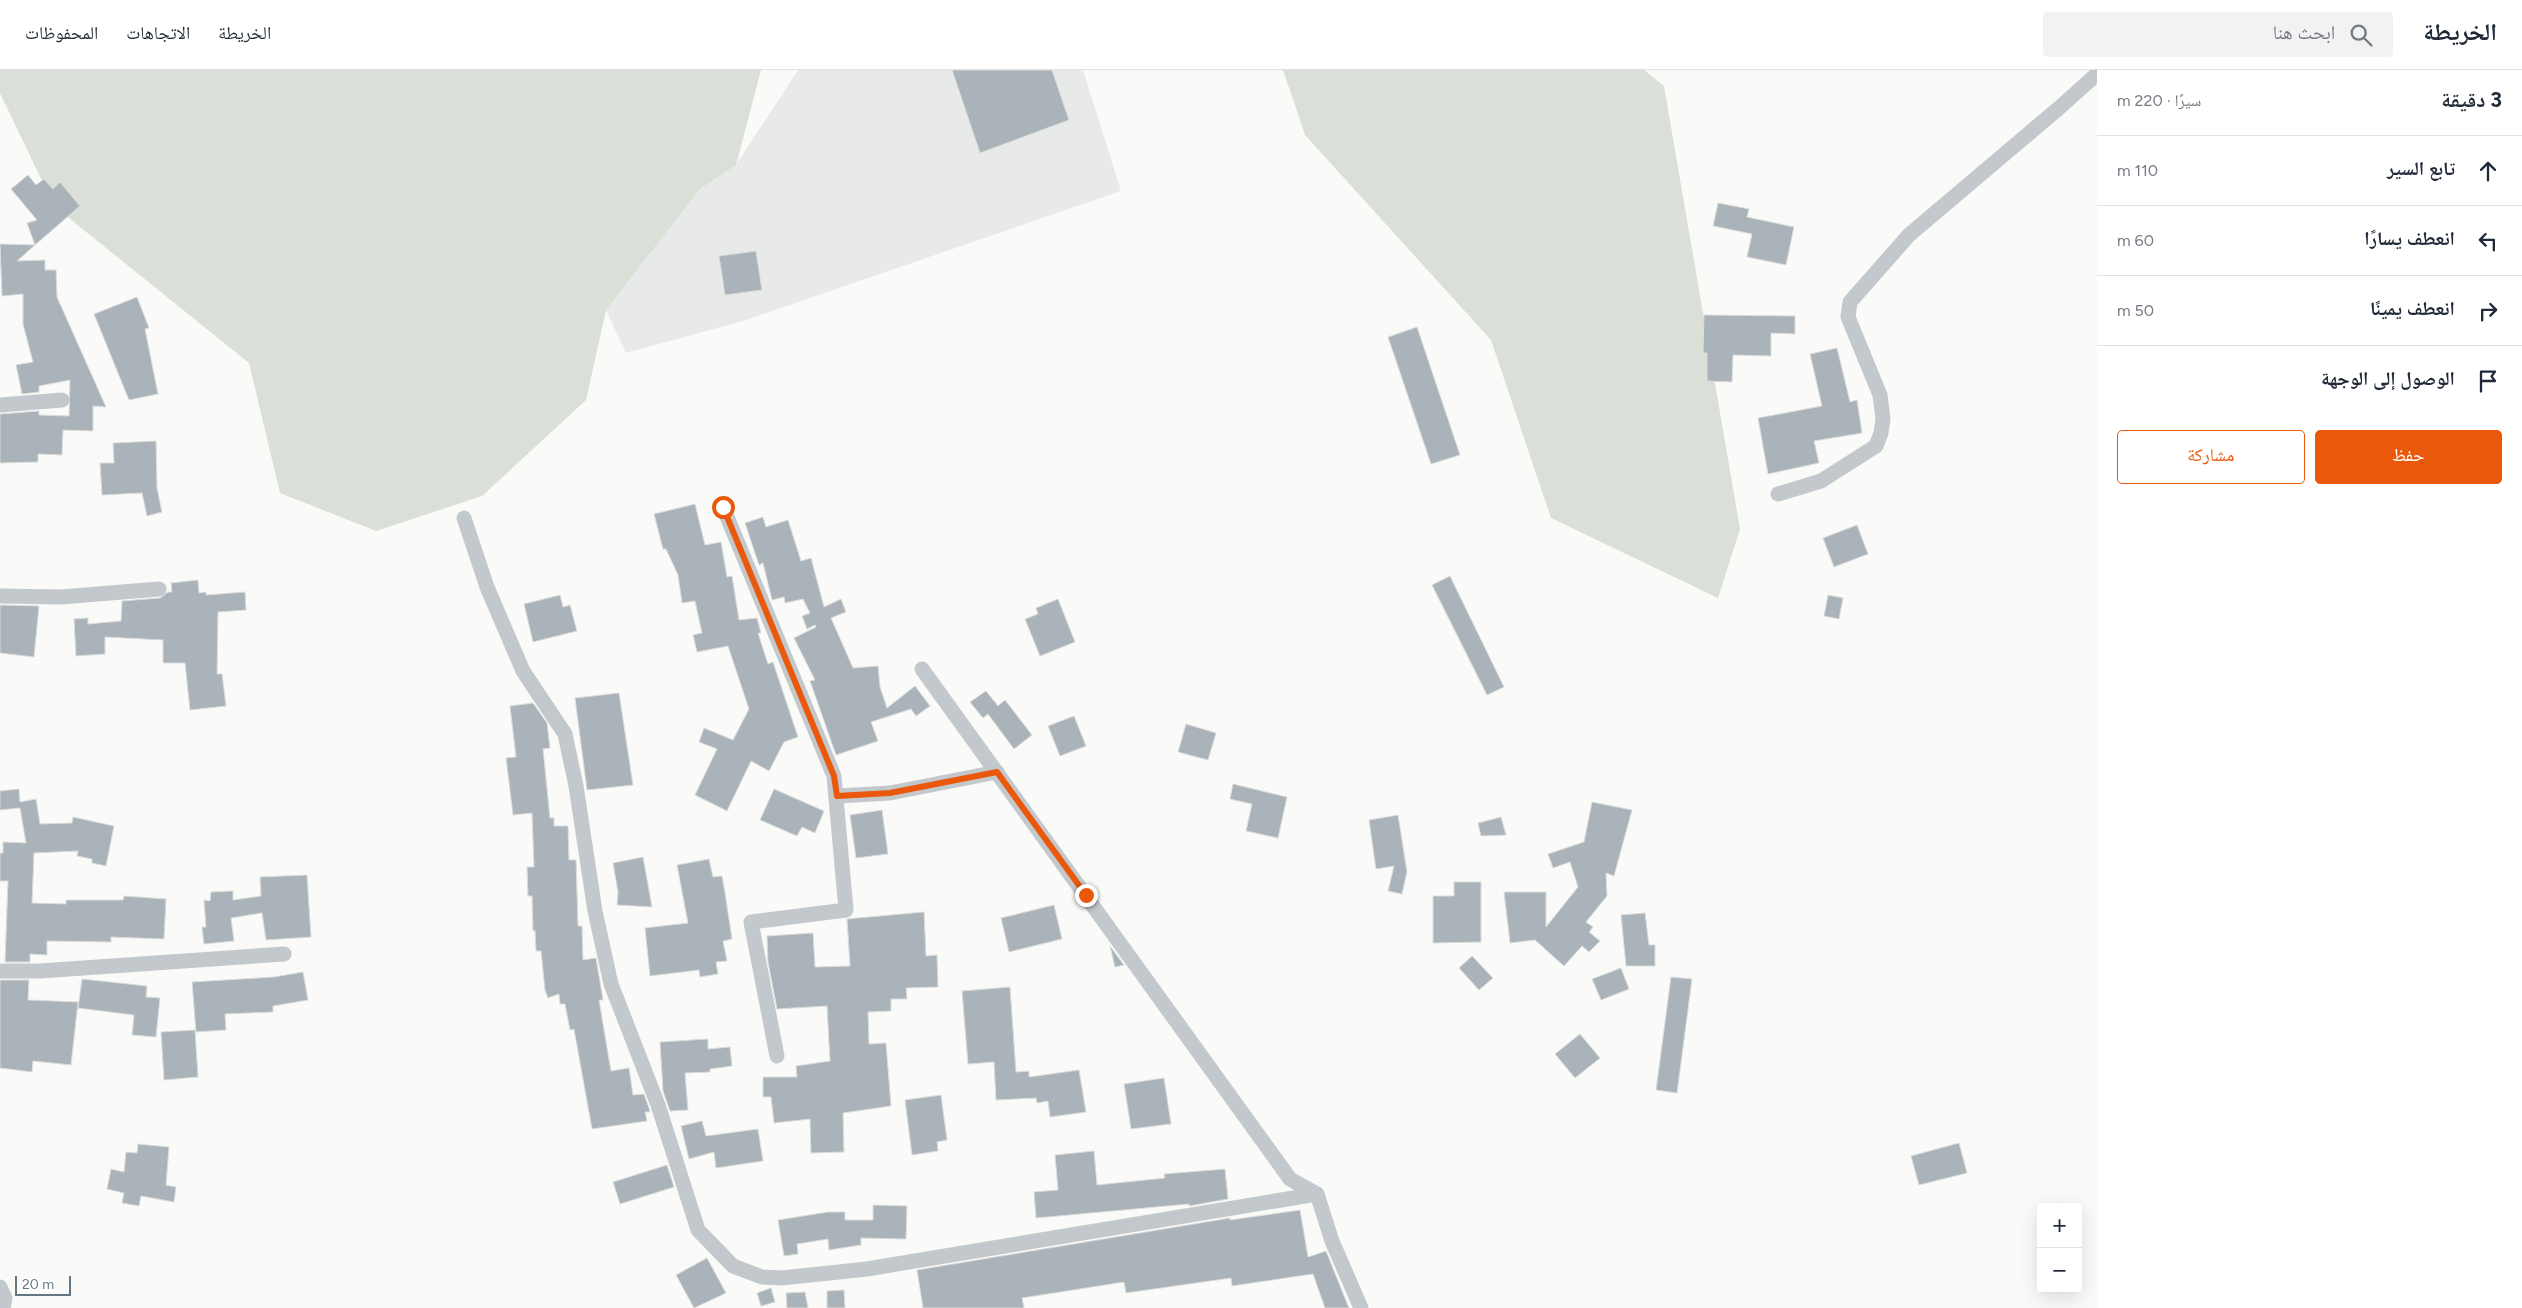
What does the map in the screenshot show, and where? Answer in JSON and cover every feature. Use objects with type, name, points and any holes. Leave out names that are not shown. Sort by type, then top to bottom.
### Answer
[{"type":"street","points":[[1778,494],[1821,481],[1876,446],[1881,433],[1883,419],[1880,395],[1848,317],[1850,302],[1909,236],[2097,74]]},
{"type":"street","points":[[0,406],[62,400]]},
{"type":"street","points":[[723,507],[834,776],[837,796],[846,910],[751,922],[777,1056]]},
{"type":"street","points":[[464,518],[486,587],[523,671],[565,734],[576,786],[595,911],[611,984],[658,1105],[698,1230],[733,1266],[762,1277],[782,1278],[867,1269],[1317,1194]]},
{"type":"street","points":[[0,596],[61,597],[159,589]]},
{"type":"street","points":[[922,669],[1290,1179],[1317,1194],[1332,1240],[1361,1308]]},
{"type":"street","points":[[837,796],[890,793],[997,772]]},
{"type":"street","points":[[0,971],[40,971],[284,954]]},
{"type":"street","points":[[0,1287],[4,1298],[3,1308]]},
{"type":"shaded area","points":[[0,70],[761,70],[736,165],[700,189],[606,310],[586,400],[482,496],[376,531],[280,493],[249,363],[54,206],[0,93]]},
{"type":"shaded area","points":[[798,70],[1083,70],[1121,191],[743,321],[626,353],[606,310],[700,189],[736,165]]},
{"type":"shaded area","points":[[1283,70],[1644,70],[1664,86],[1740,529],[1718,598],[1551,518],[1491,340],[1305,135]]},
{"type":"building","points":[[952,70],[1052,70],[1069,120],[980,153]]},
{"type":"building","points":[[28,175],[36,185],[44,179],[53,189],[60,182],[80,206],[35,245],[27,223],[37,220],[11,189]]},
{"type":"building","points":[[1718,203],[1749,209],[1747,217],[1794,227],[1786,265],[1747,257],[1752,234],[1713,226]]},
{"type":"building","points":[[0,244],[35,245],[17,261],[45,260],[45,270],[56,270],[57,297],[106,407],[93,406],[93,431],[63,430],[62,455],[38,454],[38,462],[0,463],[0,414],[39,411],[39,415],[69,416],[70,380],[39,386],[39,392],[22,394],[16,365],[33,362],[23,324],[23,294],[2,296]]},
{"type":"building","points":[[756,251],[762,290],[725,295],[719,256]]},
{"type":"building","points":[[137,297],[149,328],[145,329],[158,394],[129,400],[94,314]]},
{"type":"building","points":[[1704,315],[1795,316],[1795,334],[1771,333],[1771,356],[1733,355],[1732,382],[1707,381],[1707,353],[1703,353]]},
{"type":"building","points":[[1417,327],[1460,455],[1431,464],[1388,337]]},
{"type":"building","points":[[1837,348],[1850,402],[1857,400],[1862,433],[1814,441],[1819,463],[1768,474],[1758,418],[1822,406],[1810,354]]},
{"type":"building","points":[[156,441],[157,488],[162,512],[147,516],[142,493],[102,495],[100,463],[114,463],[113,443]]},
{"type":"building","points":[[695,504],[705,545],[721,542],[727,577],[732,576],[739,620],[757,618],[761,633],[758,633],[768,664],[773,662],[798,737],[784,742],[769,771],[751,761],[727,811],[695,795],[717,749],[699,742],[704,728],[733,740],[749,709],[728,646],[697,652],[693,635],[702,633],[695,601],[682,603],[678,575],[666,549],[663,549],[654,514]]},
{"type":"building","points":[[763,517],[766,527],[788,520],[801,561],[811,558],[824,607],[841,599],[846,612],[831,618],[853,668],[878,666],[880,687],[887,708],[915,686],[930,706],[916,716],[911,709],[871,722],[878,741],[836,755],[810,681],[815,680],[794,638],[816,627],[815,625],[807,629],[802,616],[810,613],[803,599],[785,603],[784,597],[772,600],[763,563],[759,565],[745,523]]},
{"type":"building","points":[[1857,525],[1868,554],[1834,567],[1823,538]]},
{"type":"building","points":[[1450,576],[1504,687],[1487,695],[1432,585]]},
{"type":"building","points":[[198,580],[199,593],[206,592],[206,595],[245,592],[246,610],[218,612],[217,674],[222,674],[226,706],[190,710],[185,663],[163,663],[163,640],[105,637],[105,654],[76,656],[74,619],[88,618],[88,624],[121,621],[122,601],[160,598],[168,592],[172,592],[171,583]]},
{"type":"building","points":[[560,595],[563,607],[570,605],[577,631],[533,642],[524,604]]},
{"type":"building","points":[[1828,595],[1843,598],[1839,619],[1824,616]]},
{"type":"building","points":[[1058,599],[1075,642],[1040,656],[1025,619],[1038,614],[1036,608]]},
{"type":"building","points":[[0,605],[39,606],[34,657],[0,653]]},
{"type":"building","points":[[986,691],[998,706],[1005,700],[1032,735],[1014,749],[988,714],[983,718],[970,702]]},
{"type":"building","points":[[619,693],[633,785],[587,790],[575,698]]},
{"type":"building","points":[[533,703],[547,723],[550,748],[543,749],[550,818],[554,818],[554,826],[568,826],[569,860],[576,860],[578,926],[582,926],[583,960],[596,958],[603,1000],[599,1000],[611,1071],[629,1068],[633,1095],[644,1094],[649,1108],[650,1112],[645,1112],[647,1121],[592,1129],[574,1029],[570,1030],[565,1004],[560,1004],[559,994],[548,998],[545,990],[541,951],[536,951],[535,930],[533,931],[532,896],[528,896],[527,867],[534,867],[532,813],[513,815],[506,758],[516,757],[510,706]]},
{"type":"building","points":[[1074,716],[1086,746],[1060,756],[1048,726]]},
{"type":"building","points":[[1186,724],[1216,733],[1208,760],[1178,752]]},
{"type":"building","points":[[1233,784],[1287,797],[1278,838],[1246,831],[1252,804],[1230,799]]},
{"type":"building","points":[[19,789],[20,802],[36,799],[40,824],[72,823],[73,817],[114,826],[106,866],[92,863],[92,859],[77,856],[78,851],[34,853],[32,903],[66,904],[66,900],[123,900],[124,896],[166,899],[164,939],[111,937],[111,942],[47,941],[47,955],[30,954],[30,962],[5,962],[8,881],[0,881],[0,853],[3,853],[3,842],[26,843],[20,808],[0,810],[0,791]]},
{"type":"building","points":[[774,789],[824,811],[815,833],[802,827],[797,836],[760,820]]},
{"type":"building","points":[[1592,802],[1632,810],[1614,876],[1606,873],[1607,896],[1586,922],[1593,927],[1589,932],[1600,941],[1589,952],[1582,946],[1564,966],[1535,940],[1510,943],[1504,892],[1546,892],[1546,927],[1578,887],[1570,862],[1553,868],[1548,854],[1584,842]]},
{"type":"building","points":[[882,810],[888,854],[856,858],[850,815]]},
{"type":"building","points":[[1398,815],[1407,872],[1402,894],[1388,891],[1394,866],[1376,869],[1369,820]]},
{"type":"building","points":[[1501,817],[1506,835],[1481,836],[1478,823]]},
{"type":"building","points":[[643,857],[652,907],[617,905],[618,892],[613,863]]},
{"type":"building","points":[[709,859],[713,877],[722,876],[732,939],[723,941],[727,961],[716,962],[718,974],[700,977],[699,970],[650,976],[645,928],[688,923],[677,865]]},
{"type":"building","points":[[307,875],[311,937],[266,940],[262,913],[231,918],[234,941],[204,944],[202,927],[206,927],[204,900],[210,901],[211,892],[233,891],[233,900],[261,896],[260,877]]},
{"type":"building","points":[[1454,882],[1481,882],[1481,942],[1433,943],[1433,896],[1454,896]]},
{"type":"building","points":[[1054,905],[1062,939],[1009,952],[1001,918]]},
{"type":"building","points":[[924,912],[926,956],[937,955],[938,987],[906,988],[907,999],[891,999],[891,1011],[868,1012],[869,1044],[886,1043],[891,1106],[843,1113],[844,1152],[811,1153],[810,1119],[774,1123],[771,1097],[763,1097],[763,1077],[797,1077],[796,1066],[830,1061],[827,1006],[777,1009],[768,962],[767,936],[813,933],[815,967],[850,966],[847,919]]},
{"type":"building","points":[[1645,913],[1649,945],[1655,945],[1655,966],[1626,966],[1621,915]]},
{"type":"building","points":[[1110,946],[1124,965],[1115,967]]},
{"type":"building","points":[[1472,956],[1493,978],[1479,990],[1459,968]]},
{"type":"building","points":[[1621,968],[1629,989],[1601,1000],[1592,979]]},
{"type":"building","points":[[303,972],[308,1000],[273,1006],[273,1012],[225,1014],[226,1030],[196,1032],[192,982],[274,977]]},
{"type":"building","points":[[1671,977],[1692,979],[1677,1093],[1656,1090]]},
{"type":"building","points":[[82,979],[147,986],[146,997],[160,998],[156,1037],[132,1035],[134,1015],[78,1008]]},
{"type":"building","points":[[0,980],[29,980],[28,1000],[78,1002],[71,1065],[33,1061],[32,1072],[0,1068]]},
{"type":"building","points":[[1010,987],[1016,1072],[1029,1071],[1029,1077],[1079,1070],[1086,1112],[1050,1117],[1048,1101],[1037,1103],[1036,1098],[996,1100],[994,1062],[968,1064],[962,991]]},
{"type":"building","points":[[195,1030],[198,1077],[164,1080],[161,1032]]},
{"type":"building","points":[[1580,1034],[1600,1058],[1575,1078],[1555,1054]]},
{"type":"building","points":[[708,1039],[708,1049],[730,1047],[732,1066],[710,1069],[710,1072],[685,1073],[688,1110],[670,1111],[663,1091],[660,1042]]},
{"type":"building","points":[[1164,1078],[1171,1124],[1131,1129],[1124,1084]]},
{"type":"building","points":[[941,1095],[947,1140],[937,1142],[938,1151],[912,1155],[905,1100]]},
{"type":"building","points":[[702,1121],[706,1136],[758,1129],[763,1161],[716,1168],[714,1152],[689,1159],[681,1126]]},
{"type":"building","points":[[1959,1143],[1967,1173],[1919,1185],[1911,1156]]},
{"type":"building","points":[[138,1144],[169,1147],[166,1185],[176,1187],[174,1202],[141,1196],[139,1206],[122,1203],[124,1193],[107,1189],[111,1169],[124,1172],[126,1152],[137,1153]]},
{"type":"building","points":[[1094,1151],[1097,1185],[1165,1178],[1164,1174],[1225,1169],[1228,1199],[1189,1206],[1189,1204],[1036,1218],[1034,1192],[1058,1190],[1055,1155]]},
{"type":"building","points":[[667,1165],[674,1187],[620,1204],[613,1182]]},
{"type":"building","points":[[873,1205],[907,1206],[906,1239],[861,1238],[861,1245],[829,1250],[828,1239],[797,1244],[798,1254],[784,1256],[778,1220],[828,1212],[845,1212],[845,1220],[873,1220]]},
{"type":"building","points":[[1300,1210],[1308,1257],[1326,1251],[1349,1308],[1325,1308],[1313,1274],[1232,1286],[1231,1278],[1126,1293],[1124,1282],[1022,1298],[1024,1308],[923,1308],[917,1270],[1230,1218],[1230,1220]]},
{"type":"building","points":[[707,1258],[726,1293],[694,1308],[676,1275]]},
{"type":"building","points":[[771,1288],[775,1302],[761,1306],[757,1293]]},
{"type":"building","points":[[844,1290],[845,1308],[827,1308],[827,1291]]},
{"type":"building","points":[[805,1292],[808,1308],[787,1308],[786,1293]]},
{"type":"route","points":[[723,507],[834,776],[837,796],[890,793],[997,772],[1086,895]]}]
